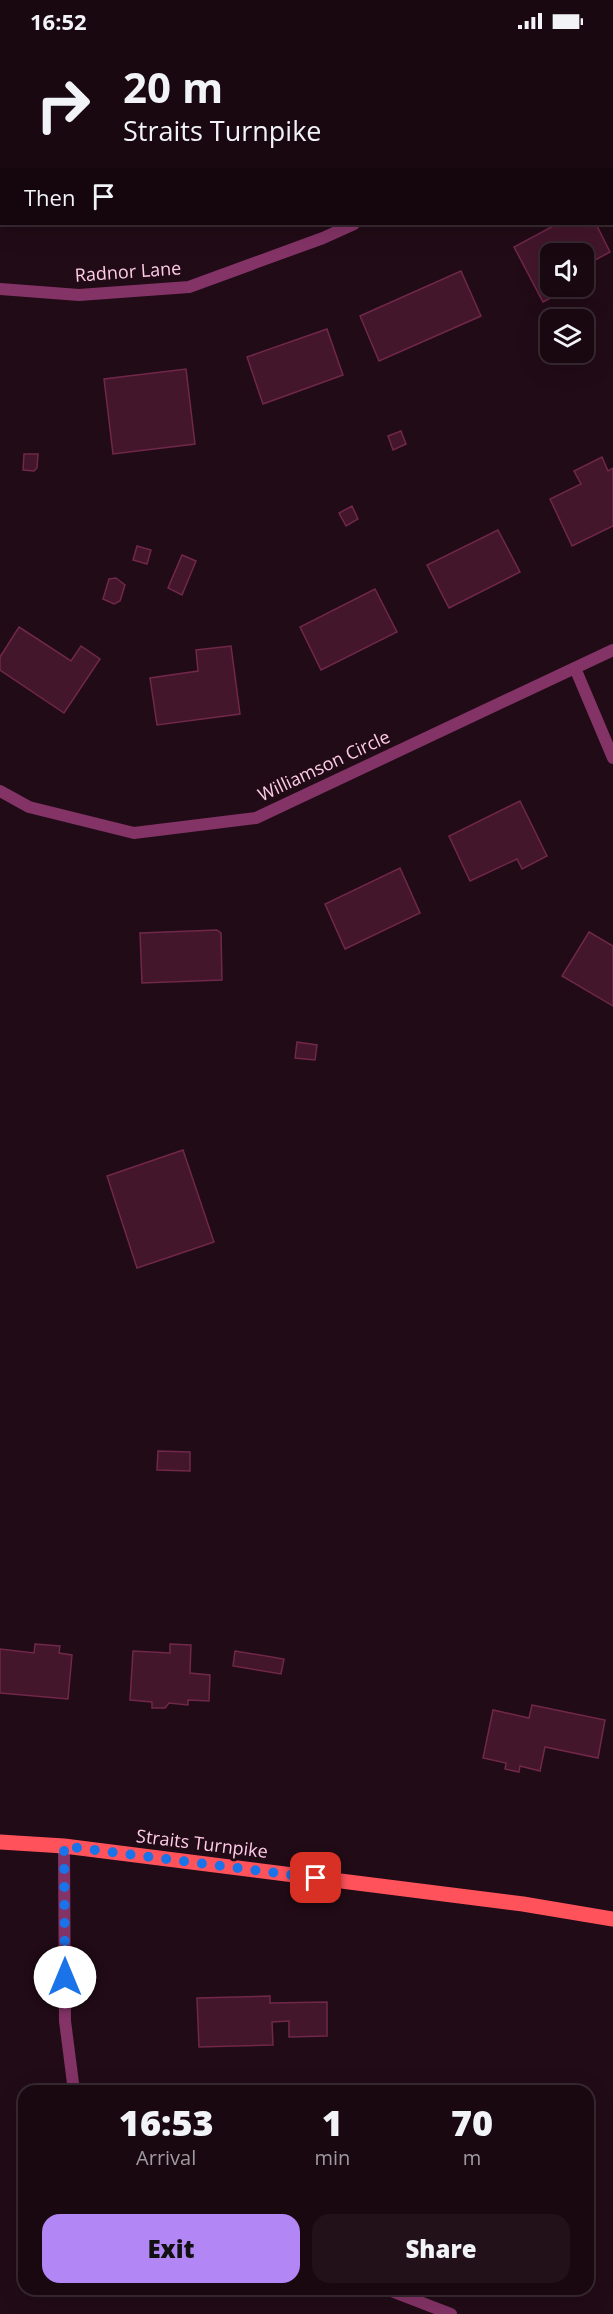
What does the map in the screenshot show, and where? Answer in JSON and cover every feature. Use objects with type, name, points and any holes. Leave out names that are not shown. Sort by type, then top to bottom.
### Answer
[{"type":"main road","name":"Straits Turnpike","points":[[0,1842],[64,1846],[523,1904],[613,1918]]},
{"type":"street","name":"Radnor Lane","points":[[0,290],[79,295],[189,287],[323,238],[352,225]]},
{"type":"street","name":"Williamson Circle","points":[[0,791],[29,807],[134,833],[256,818],[613,650]]},
{"type":"street","points":[[575,668],[613,758]]},
{"type":"street","points":[[64,1846],[65,2021],[73,2085]]},
{"type":"street","points":[[402,2295],[451,2314]]},
{"type":"building","points":[[555,225],[596,225],[610,252],[594,261],[594,243],[540,243],[540,296],[514,247]]},
{"type":"building","points":[[461,271],[481,316],[379,361],[360,316]]},
{"type":"building","points":[[540,297],[553,297],[543,302]]},
{"type":"building","points":[[327,329],[343,375],[263,404],[247,357]]},
{"type":"building","points":[[186,369],[195,444],[113,454],[104,379]]},
{"type":"building","points":[[401,431],[406,444],[393,450],[388,436]]},
{"type":"building","points":[[24,454],[38,454],[37,468],[34,471],[23,470]]},
{"type":"building","points":[[602,457],[608,471],[613,468],[613,526],[572,546],[550,499],[581,484],[574,471]]},
{"type":"building","points":[[352,506],[358,519],[346,526],[339,513]]},
{"type":"building","points":[[498,530],[520,572],[449,608],[427,565]]},
{"type":"building","points":[[137,546],[151,550],[147,564],[133,560]]},
{"type":"building","points":[[182,555],[196,561],[182,595],[168,588]]},
{"type":"building","points":[[116,578],[125,585],[120,601],[114,604],[103,599],[109,579]]},
{"type":"building","points":[[375,589],[397,632],[321,670],[300,627]]},
{"type":"building","points":[[19,627],[71,661],[81,646],[100,659],[64,713],[0,670],[0,657]]},
{"type":"building","points":[[231,646],[240,714],[157,725],[150,678],[198,671],[196,650]]},
{"type":"building","points":[[520,801],[547,856],[522,869],[517,859],[470,881],[449,836]]},
{"type":"building","points":[[400,868],[420,913],[345,949],[325,904]]},
{"type":"building","points":[[217,930],[221,933],[222,980],[142,983],[140,933]]},
{"type":"building","points":[[589,932],[613,946],[613,1006],[562,976]]},
{"type":"building","points":[[297,1042],[317,1045],[315,1060],[295,1058]]},
{"type":"building","points":[[183,1150],[214,1242],[137,1268],[107,1176]]},
{"type":"building","points":[[158,1451],[190,1452],[190,1471],[157,1470]]},
{"type":"building","points":[[35,1644],[60,1646],[59,1653],[72,1655],[68,1699],[0,1693],[0,1649],[34,1653]]},
{"type":"building","points":[[170,1644],[191,1645],[190,1673],[210,1675],[209,1701],[188,1700],[188,1705],[169,1703],[165,1708],[152,1708],[152,1702],[130,1700],[133,1651],[170,1653]]},
{"type":"building","points":[[235,1651],[284,1659],[281,1674],[233,1666]]},
{"type":"building","points":[[532,1705],[605,1720],[598,1758],[545,1747],[540,1771],[520,1766],[519,1772],[505,1769],[506,1763],[483,1758],[493,1710],[529,1718]]},
{"type":"building","points":[[270,1996],[270,2003],[327,2002],[327,2036],[289,2037],[289,2021],[272,2022],[273,2045],[199,2047],[197,1998]]},
{"type":"route","points":[[65,1977],[64,1846],[316,1878]]}]
